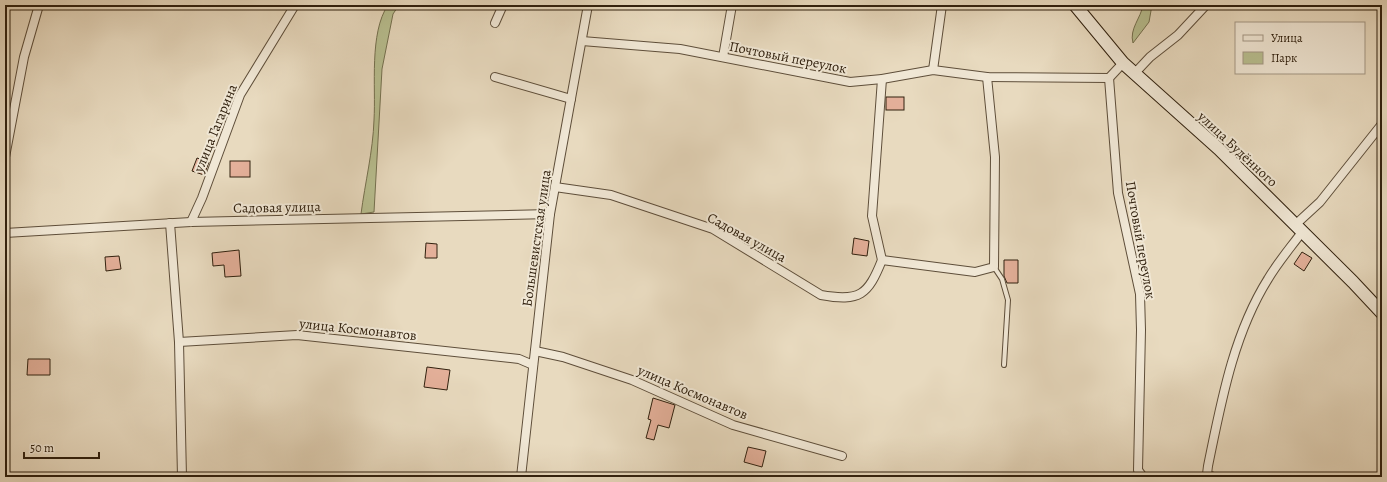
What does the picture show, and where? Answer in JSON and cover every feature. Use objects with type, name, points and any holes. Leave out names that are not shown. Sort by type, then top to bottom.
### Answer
[{"type":"main road","name":"улица Будённого","points":[[1075,5],[1123,63],[1218,149],[1382,313]]},
{"type":"street","points":[[5,157],[24,57],[39,5]]},
{"type":"street","name":"улица Гагарина","points":[[191,222],[202,198],[240,95],[295,5]]},
{"type":"street","points":[[495,23],[502,5]]},
{"type":"street","name":"Большевистская улица","points":[[521,477],[550,214],[588,5]]},
{"type":"street","points":[[724,57],[732,5]]},
{"type":"street","points":[[933,70],[942,5]]},
{"type":"street","points":[[1134,74],[1150,57],[1178,36],[1206,5]]},
{"type":"street","name":"Почтовый переулок","points":[[582,41],[680,49],[850,82],[882,79],[933,70],[987,76],[1109,78],[1118,193],[1140,294],[1141,330],[1138,470],[1143,477]]},
{"type":"street","points":[[1109,78],[1123,63]]},
{"type":"street","points":[[882,79],[872,216],[882,260],[975,272],[994,266],[995,157],[987,76]]},
{"type":"street","points":[[495,77],[571,99]]},
{"type":"street","points":[[1210,475],[1211,451],[1231,365],[1246,323],[1268,279],[1298,228],[1382,124]]},
{"type":"street","name":"Садовая улица","points":[[555,187],[612,195],[713,229],[821,295],[840,298],[855,296],[866,291],[875,277],[882,260]]},
{"type":"street","name":"Садовая улица","points":[[5,232],[191,222],[550,214]]},
{"type":"street","points":[[170,223],[179,342],[182,477]]},
{"type":"street","name":"улица Космонавтов","points":[[179,342],[297,335],[518,359],[533,365]]},
{"type":"street","name":"улица Космонавтов","points":[[535,351],[563,356],[632,380],[732,425],[842,456]]},
{"type":"lane","points":[[994,266],[1002,279],[1008,300],[1004,364]]},
{"type":"green space","points":[[388,5],[399,5],[393,14],[382,69],[374,212],[361,214],[371,155],[376,45],[378,30]]},
{"type":"green space","points":[[1143,5],[1152,5],[1149,22],[1133,43],[1132,38],[1134,28]]},
{"type":"building","points":[[886,97],[904,97],[904,110],[886,110]]},
{"type":"building","points":[[197,158],[209,162],[204,175],[192,171]]},
{"type":"building","points":[[230,161],[250,161],[250,177],[230,177]]},
{"type":"building","points":[[854,238],[869,241],[867,256],[852,254]]},
{"type":"building","points":[[426,243],[437,244],[437,258],[425,258]]},
{"type":"building","points":[[239,250],[241,276],[225,277],[224,265],[213,266],[212,253]]},
{"type":"building","points":[[1302,252],[1312,258],[1304,271],[1294,264]]},
{"type":"building","points":[[119,256],[121,269],[106,271],[105,257]]},
{"type":"building","points":[[1004,260],[1018,260],[1018,283],[1007,283],[1004,276]]},
{"type":"building","points":[[28,359],[50,359],[50,375],[27,375]]},
{"type":"building","points":[[427,367],[450,370],[447,390],[424,387]]},
{"type":"building","points":[[653,398],[675,405],[669,428],[658,425],[654,440],[646,438],[651,420],[648,419]]},
{"type":"building","points":[[748,447],[766,451],[762,467],[744,462]]}]
